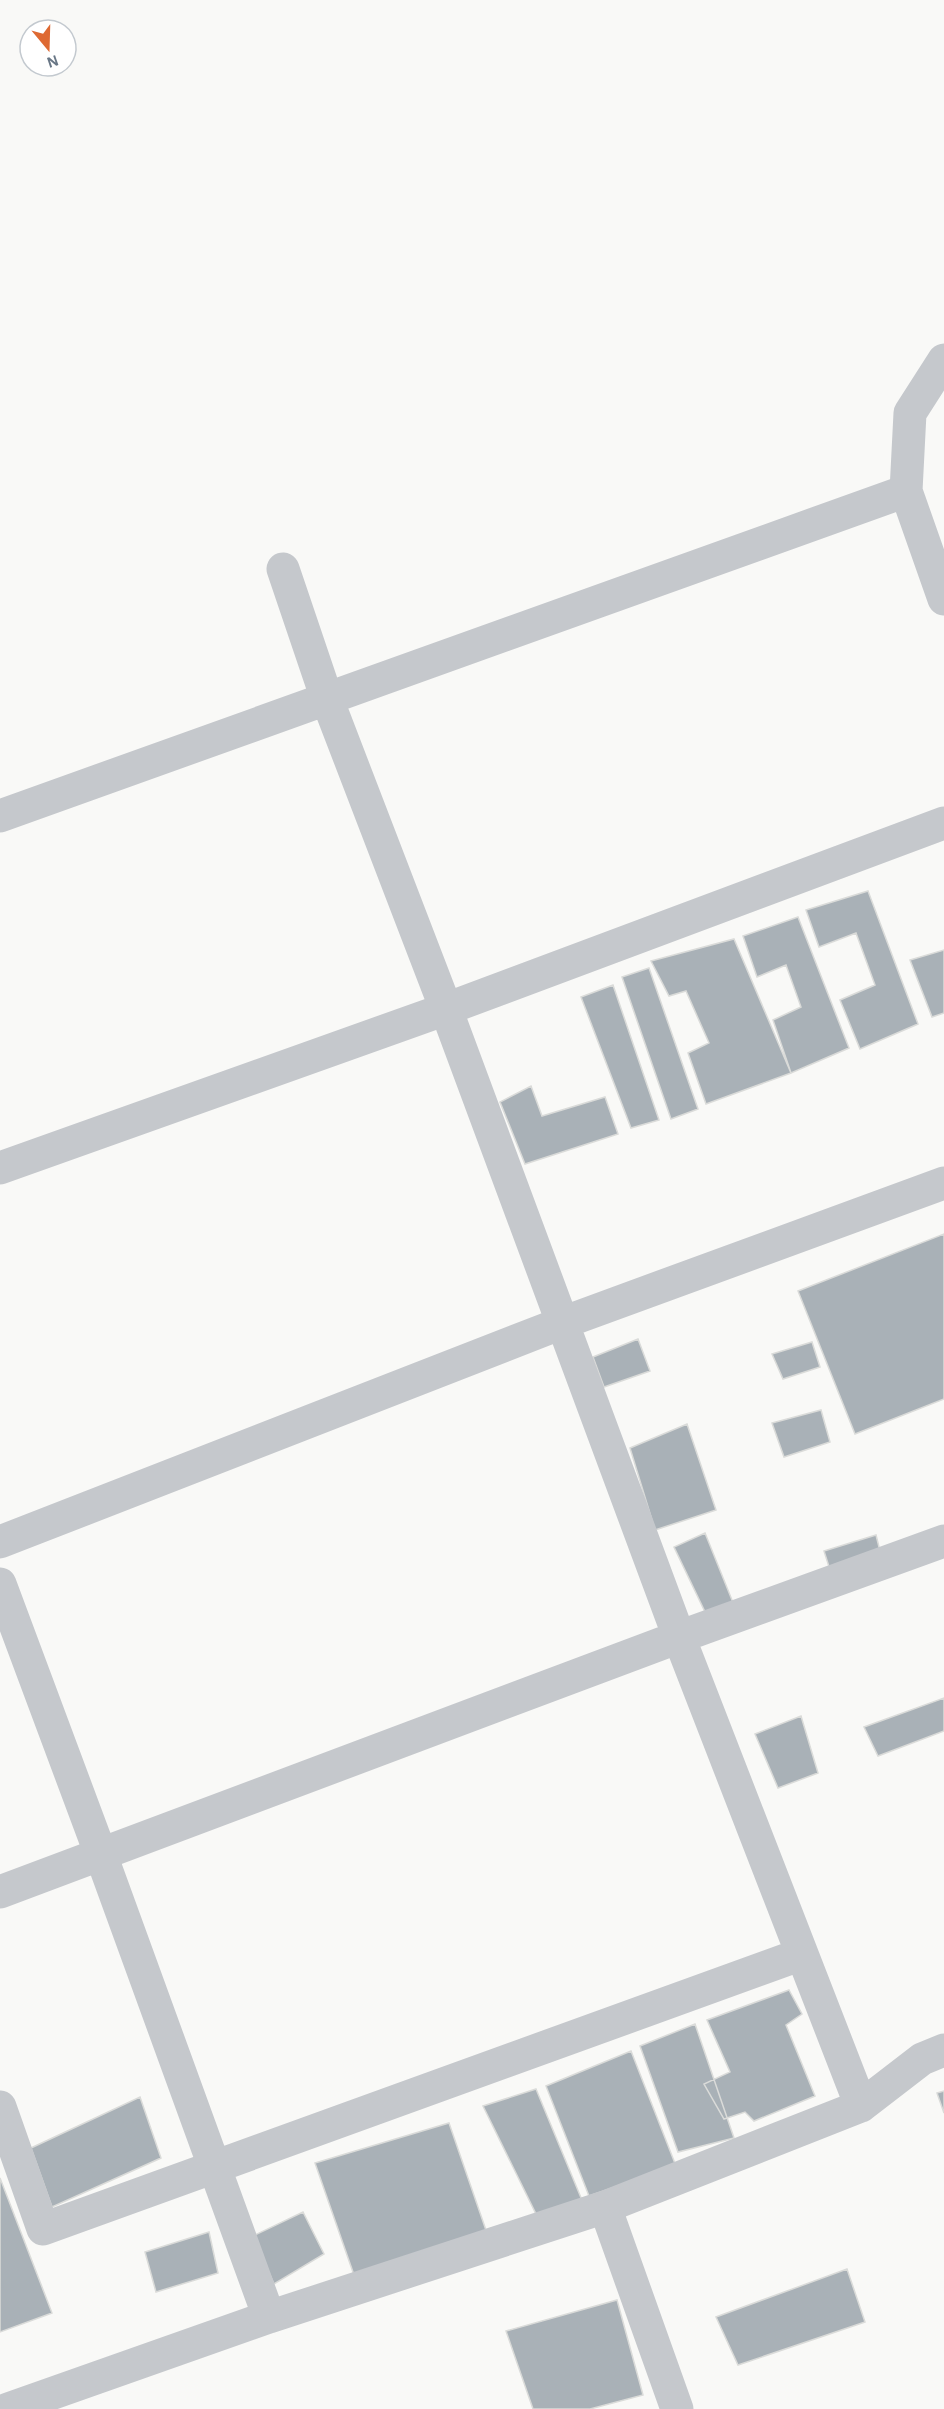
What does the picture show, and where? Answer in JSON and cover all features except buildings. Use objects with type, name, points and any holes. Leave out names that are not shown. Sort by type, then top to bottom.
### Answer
[{"type":"street","points":[[944,360],[910,413],[906,491],[944,599]]},
{"type":"street","points":[[0,816],[906,491]]},
{"type":"street","points":[[283,569],[327,699],[446,1009],[679,1636],[861,2106]]},
{"type":"street","points":[[0,1168],[446,1009],[944,823]]},
{"type":"street","points":[[0,1542],[562,1323],[944,1182]]},
{"type":"street","points":[[0,1892],[679,1636],[944,1541]]},
{"type":"street","points":[[0,1584],[269,2317]]},
{"type":"street","points":[[0,2108],[43,2229],[802,1954]]},
{"type":"street","points":[[8,2409],[269,2317],[605,2208],[861,2106],[922,2059],[944,2050]]},
{"type":"street","points":[[605,2208],[676,2409]]}]
